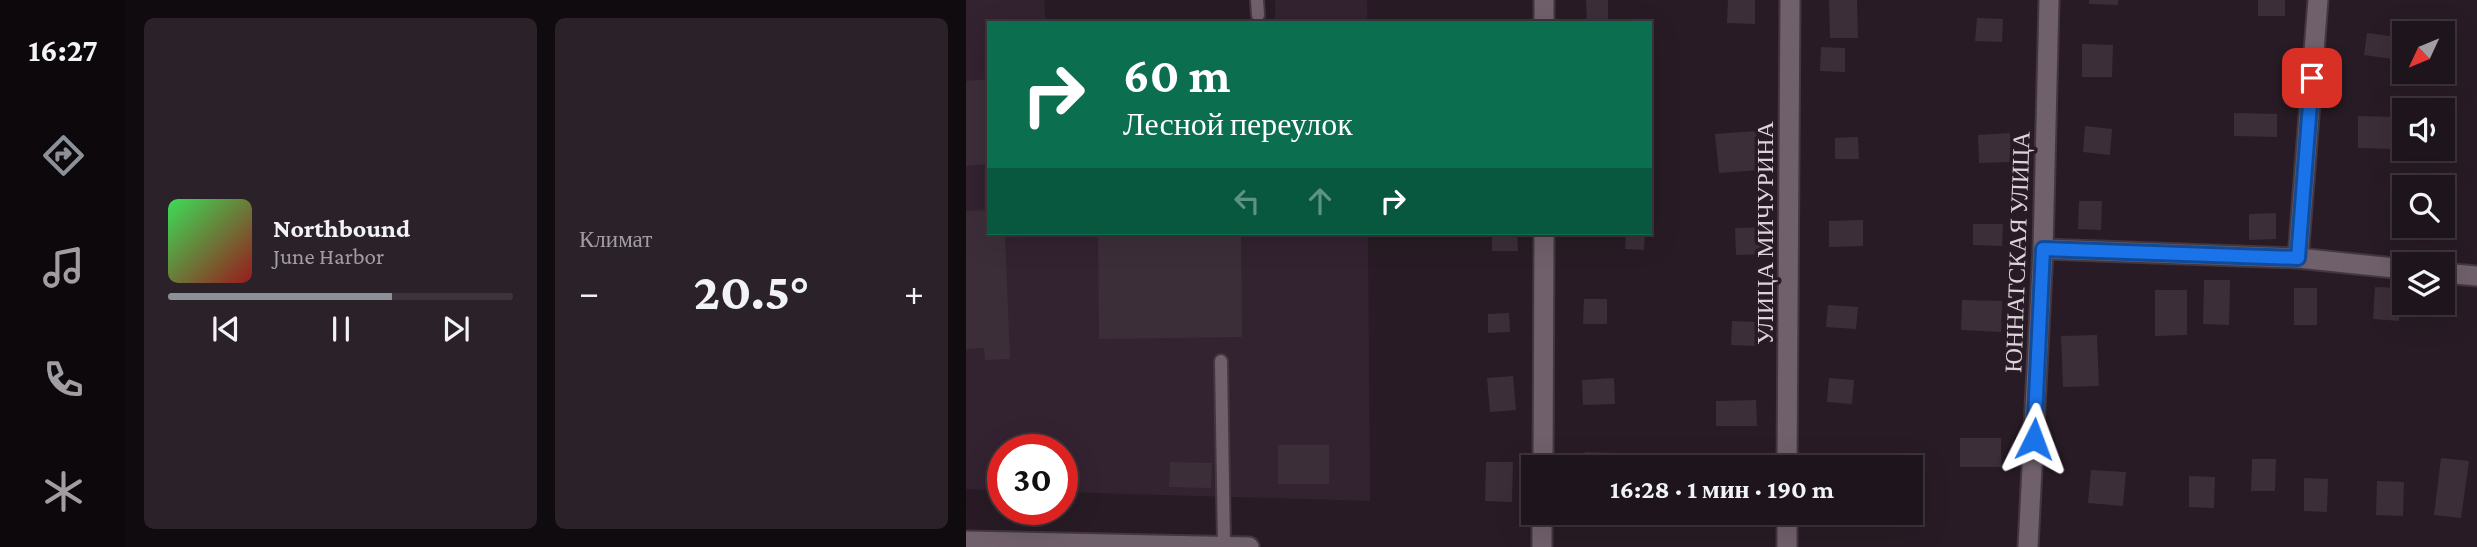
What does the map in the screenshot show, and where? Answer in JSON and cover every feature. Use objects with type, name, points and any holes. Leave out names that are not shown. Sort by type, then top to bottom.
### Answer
[{"type":"street","points":[[1544,21],[1545,0]]},
{"type":"street","name":"УЛИЦА МИЧУРИНА","points":[[1787,455],[1790,0]]},
{"type":"street","name":"ЮННАТСКАЯ УЛИЦА","points":[[2028,547],[2043,249],[2049,0]]},
{"type":"street","points":[[2298,258],[2318,0]]},
{"type":"street","points":[[1543,455],[1544,235]]},
{"type":"street","points":[[2043,249],[2298,258],[2392,268]]},
{"type":"street","points":[[2455,274],[2477,276]]},
{"type":"street","points":[[1542,525],[1542,547]]},
{"type":"street","points":[[1787,525],[1787,547]]},
{"type":"street","points":[[966,541],[1249,547]]},
{"type":"lane","points":[[1257,0],[1258,15]]},
{"type":"lane","points":[[1221,361],[1224,546]]},
{"type":"shaded area","points":[[966,0],[1044,0],[1046,21],[987,21],[987,235],[1368,235],[1370,501],[1078,492],[1078,434],[987,434],[987,490],[966,489]]},
{"type":"shaded area","points":[[1275,0],[1367,0],[1367,21],[1275,21]]},
{"type":"building","points":[[1586,0],[1608,0],[1608,21],[1587,21]]},
{"type":"building","points":[[1728,0],[1755,0],[1755,24],[1727,23]]},
{"type":"building","points":[[1829,0],[1857,0],[1858,38],[1830,38]]},
{"type":"building","points":[[2089,0],[2118,0],[2118,5],[2089,4]]},
{"type":"building","points":[[2258,0],[2285,0],[2285,16],[2258,16]]},
{"type":"building","points":[[1977,18],[2003,19],[2002,42],[1975,41]]},
{"type":"building","points":[[2367,33],[2392,36],[2392,59],[2364,55]]},
{"type":"building","points":[[2082,44],[2113,45],[2112,77],[2082,77]]},
{"type":"building","points":[[1821,47],[1845,48],[1845,72],[1820,71]]},
{"type":"building","points":[[987,79],[987,164],[966,166],[966,81]]},
{"type":"building","points":[[2234,113],[2277,114],[2277,137],[2234,136]]},
{"type":"building","points":[[2358,116],[2392,117],[2392,149],[2358,148]]},
{"type":"building","points":[[2085,126],[2112,129],[2110,155],[2083,152]]},
{"type":"building","points":[[1756,131],[1760,170],[1719,173],[1715,134]]},
{"type":"building","points":[[2010,133],[2011,162],[1979,163],[1978,135]]},
{"type":"building","points":[[1858,137],[1859,159],[1835,159],[1835,138]]},
{"type":"building","points":[[2079,201],[2102,201],[2101,230],[2078,229]]},
{"type":"building","points":[[987,210],[987,235],[1005,235],[1010,359],[985,360],[984,348],[966,349],[966,211]]},
{"type":"building","points":[[2276,213],[2276,239],[2249,240],[2249,214]]},
{"type":"building","points":[[1863,220],[1863,246],[1829,247],[1829,221]]},
{"type":"building","points":[[1973,224],[2003,224],[2002,246],[1973,245]]},
{"type":"building","points":[[1765,227],[1766,254],[1736,255],[1735,228]]},
{"type":"building","points":[[1098,235],[1241,235],[1242,337],[1099,339]]},
{"type":"building","points":[[1492,235],[1517,235],[1518,251],[1492,251]]},
{"type":"building","points":[[1626,235],[1645,235],[1644,250],[1625,249]]},
{"type":"building","points":[[2204,280],[2230,280],[2229,325],[2203,324]]},
{"type":"building","points":[[2375,287],[2392,288],[2392,315],[2399,315],[2399,321],[2373,319]]},
{"type":"building","points":[[2294,288],[2317,288],[2317,325],[2294,325]]},
{"type":"building","points":[[2155,290],[2187,290],[2187,335],[2155,336]]},
{"type":"building","points":[[1584,299],[1607,299],[1607,324],[1583,324]]},
{"type":"building","points":[[1962,300],[2002,301],[2001,332],[1961,330]]},
{"type":"building","points":[[1828,305],[1858,307],[1856,329],[1826,327]]},
{"type":"building","points":[[1509,313],[1510,332],[1488,333],[1488,314]]},
{"type":"building","points":[[1732,321],[1757,322],[1756,346],[1731,345]]},
{"type":"building","points":[[2097,335],[2099,386],[2063,387],[2061,336]]},
{"type":"building","points":[[1513,376],[1516,410],[1490,412],[1487,378]]},
{"type":"building","points":[[1614,378],[1615,404],[1583,405],[1582,380]]},
{"type":"building","points":[[1829,378],[1854,380],[1852,404],[1827,402]]},
{"type":"building","points":[[1756,400],[1757,426],[1716,426],[1716,401]]},
{"type":"building","points":[[1960,438],[2001,438],[2001,467],[1960,467]]},
{"type":"building","points":[[1278,445],[1329,445],[1329,484],[1278,484]]},
{"type":"building","points":[[1585,452],[1618,453],[1618,455],[1585,455]]},
{"type":"building","points":[[2441,458],[2469,461],[2461,518],[2434,515]]},
{"type":"building","points":[[2252,459],[2276,459],[2275,491],[2251,491]]},
{"type":"building","points":[[1170,462],[1212,463],[1211,488],[1169,487]]},
{"type":"building","points":[[1486,462],[1513,462],[1512,502],[1485,501]]},
{"type":"building","points":[[2091,470],[2126,472],[2123,506],[2088,503]]},
{"type":"building","points":[[2189,476],[2215,477],[2214,508],[2189,507]]},
{"type":"building","points":[[2304,478],[2328,479],[2327,512],[2304,511]]},
{"type":"building","points":[[2377,481],[2404,482],[2403,516],[2376,515]]},
{"type":"route","points":[[2034,439],[2043,249],[2298,258],[2312,78]]}]
